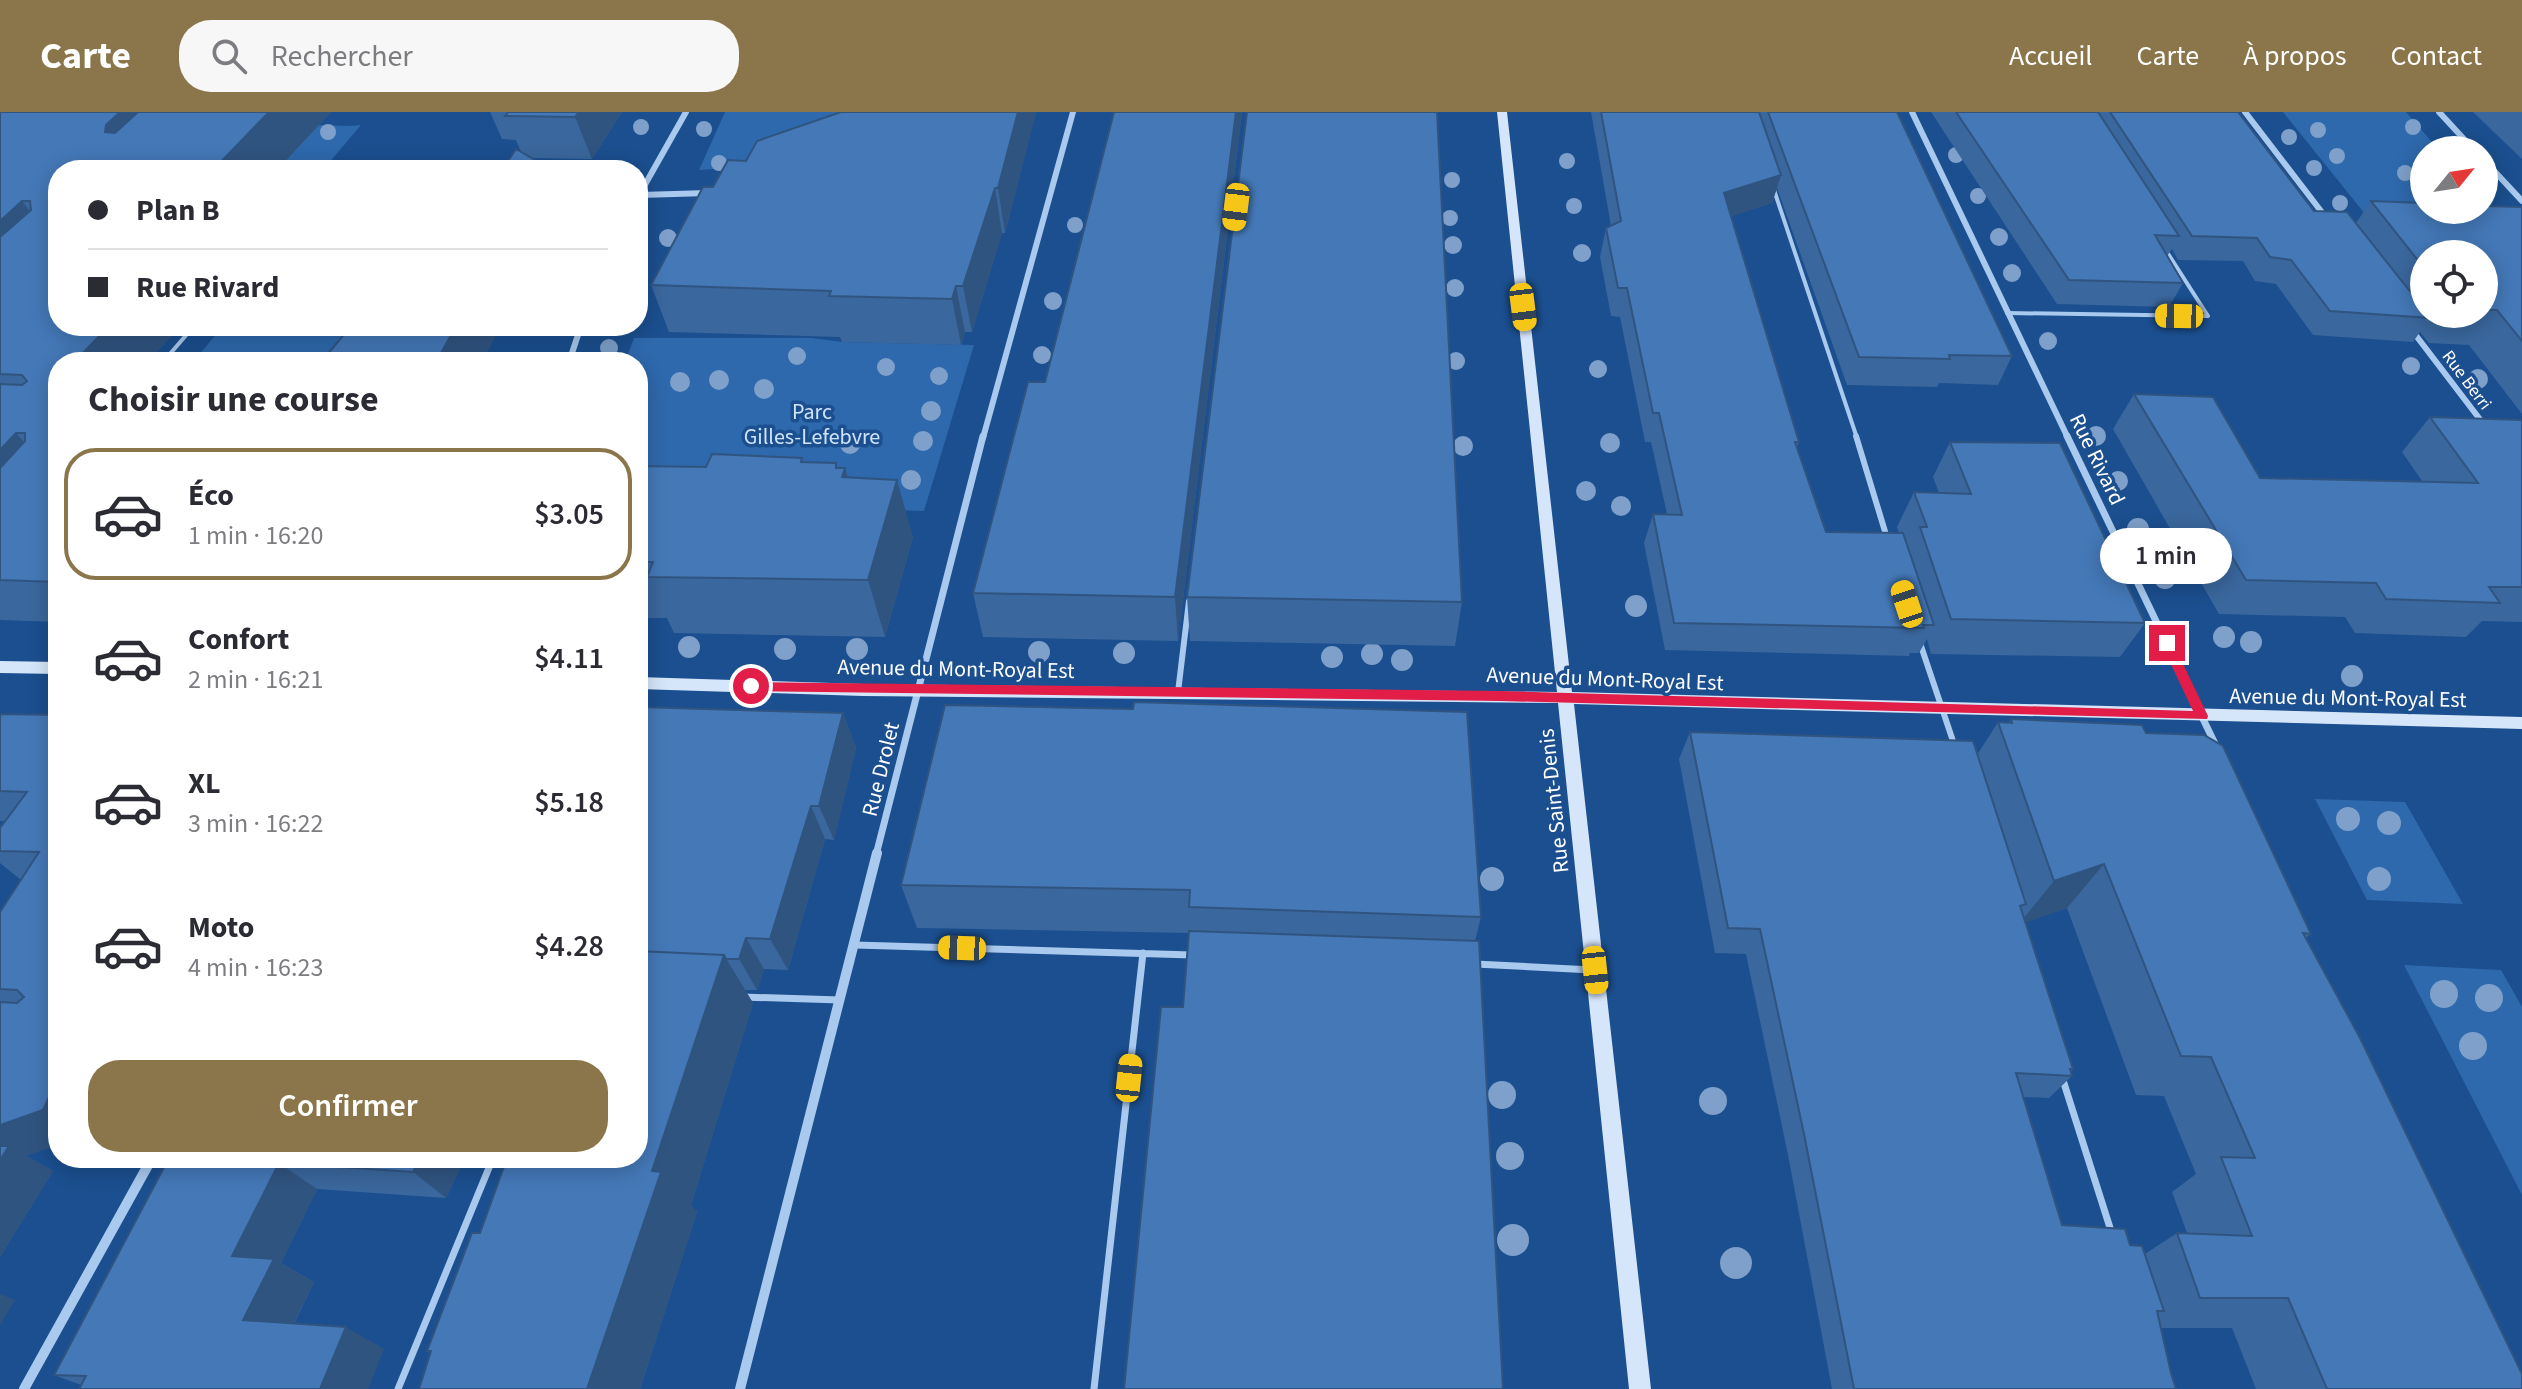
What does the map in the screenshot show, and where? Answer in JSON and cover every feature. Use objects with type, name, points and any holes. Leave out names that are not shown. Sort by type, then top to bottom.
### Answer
[{"type":"main road","name":"Rue Saint-Denis","points":[[1502,112],[1640,1389]]},
{"type":"main road","points":[[0,667],[48,668]]},
{"type":"main road","name":"Avenue du Mont-Royal Est","points":[[648,683],[1566,700],[2522,723]]},
{"type":"street","points":[[648,180],[686,112]]},
{"type":"street","name":"Rue Drolet","points":[[740,1389],[1015,312],[1073,112]]},
{"type":"street","name":"Rue Rivard","points":[[1912,112],[2222,758]]},
{"type":"street","points":[[2245,112],[2331,224]]},
{"type":"street","points":[[2439,112],[2461,136]]},
{"type":"street","points":[[2498,175],[2522,201]]},
{"type":"street","points":[[648,196],[691,196],[720,191]]},
{"type":"street","name":"Rue Berri","points":[[2407,324],[2493,437]]},
{"type":"street","points":[[24,1389],[146,1168]]},
{"type":"lane","points":[[1772,185],[1842,390],[1889,544]]},
{"type":"lane","points":[[2007,313],[2208,316],[2159,239]]},
{"type":"lane","points":[[172,352],[185,336]]},
{"type":"lane","points":[[1178,692],[1190,586]]},
{"type":"lane","points":[[1918,638],[1958,756]]},
{"type":"lane","points":[[855,945],[1205,955]]},
{"type":"lane","points":[[1094,1389],[1143,953]]},
{"type":"lane","points":[[1470,964],[1595,970]]},
{"type":"lane","points":[[726,996],[840,1000]]},
{"type":"lane","points":[[2060,1072],[2113,1238]]},
{"type":"lane","points":[[398,1389],[489,1168]]},
{"type":"green space","points":[[725,112],[872,112],[746,167],[699,170]]},
{"type":"green space","points":[[2283,112],[2406,112],[2427,136],[2410,136],[2410,215],[2365,214]]},
{"type":"green space","points":[[222,122],[361,125],[331,160],[184,160]]},
{"type":"green space","points":[[215,336],[345,336],[333,352],[201,352]]},
{"type":"green space","name":"Parc Gilles-Lefebvre","points":[[634,338],[812,338],[842,342],[974,345],[924,511],[648,502],[648,352],[629,352]]},
{"type":"green space","points":[[2315,799],[2405,802],[2463,904],[2367,900]]},
{"type":"green space","points":[[2404,965],[2501,970],[2522,1007],[2522,1195]]},
{"type":"building","points":[[0,112],[120,112],[106,125],[105,132],[115,133],[138,112],[269,112],[223,160],[48,160],[48,336],[99,336],[84,352],[48,352],[48,582],[0,580],[0,468],[25,441],[25,433],[16,433],[0,450],[0,384],[22,385],[27,381],[22,375],[0,374],[0,237],[31,210],[30,201],[22,201],[0,221]]},
{"type":"building","points":[[508,112],[579,112],[575,117],[505,116]]},
{"type":"building","points":[[841,112],[1018,112],[998,188],[995,188],[963,286],[956,286],[952,299],[829,296],[831,291],[651,285],[703,187],[713,187],[728,160],[746,161],[757,141]]},
{"type":"building","points":[[1114,112],[1236,112],[1175,597],[973,593],[1028,382],[1045,382]]},
{"type":"building","points":[[1247,112],[1437,112],[1462,602],[1187,597]]},
{"type":"building","points":[[1601,112],[1759,112],[1781,175],[1724,193],[1799,442],[1795,442],[1826,532],[1903,533],[1934,625],[1923,625],[1924,628],[1674,623],[1653,514],[1682,515],[1659,413],[1653,413],[1627,288],[1618,288],[1606,228],[1621,221]]},
{"type":"building","points":[[1768,112],[1897,112],[2012,356],[1949,355],[1950,359],[1859,357]]},
{"type":"building","points":[[1956,112],[2098,112],[2179,236],[2155,235],[2183,283],[2069,280]]},
{"type":"building","points":[[2110,112],[2238,112],[2314,211],[2347,212],[2410,291],[2410,317],[2330,311],[2291,260],[2270,257],[2257,238],[2192,236]]},
{"type":"building","points":[[516,149],[535,160],[509,160]]},
{"type":"building","points":[[2371,201],[2410,202],[2410,224],[2498,224],[2498,206],[2522,207],[2522,341],[2498,311],[2498,240],[2410,240],[2410,250]]},
{"type":"building","points":[[343,336],[450,336],[442,352],[329,352]]},
{"type":"building","points":[[2134,394],[2213,397],[2260,478],[2478,483],[2430,417],[2522,420],[2522,587],[2489,587],[2500,603],[2386,599],[2376,583],[2246,580]]},
{"type":"building","points":[[1950,442],[2060,443],[2145,623],[1951,619],[1920,527],[1927,527],[1914,492],[1971,494]]},
{"type":"building","points":[[712,454],[802,458],[801,462],[836,463],[836,468],[845,468],[842,477],[897,480],[868,580],[648,577],[653,562],[648,562],[648,466],[706,467]]},
{"type":"building","points":[[1134,702],[1467,712],[1481,917],[1189,907],[1190,890],[901,885],[945,705],[1133,709]]},
{"type":"building","points":[[648,707],[843,713],[819,806],[811,806],[770,939],[746,938],[739,959],[726,959],[724,955],[648,951]]},
{"type":"building","points":[[0,714],[48,715],[48,1099],[43,1110],[0,1125],[0,1002],[17,1003],[24,997],[17,990],[0,989],[0,912],[39,852],[0,851],[0,828],[27,792],[0,791]]},
{"type":"building","points":[[2011,719],[2142,725],[2146,733],[2204,735],[2223,746],[2311,934],[2303,933],[2360,1038],[2522,1374],[2522,1389],[2327,1389],[2288,1298],[2200,1298],[2177,1233],[2252,1236],[2221,1157],[2255,1158],[2211,1057],[2181,1056],[2104,864],[2054,881],[1998,722],[2012,723]]},
{"type":"building","points":[[1690,732],[1973,741],[2026,904],[2020,906],[2073,1069],[2070,1069],[2072,1076],[2016,1073],[2062,1225],[2125,1229],[2130,1245],[2142,1246],[2164,1311],[2157,1311],[2176,1389],[1854,1389],[1760,929],[1728,928]]},
{"type":"building","points":[[1189,931],[1479,941],[1503,1389],[1124,1389],[1161,1007],[1183,1007]]},
{"type":"building","points":[[648,951],[724,955],[652,1171],[661,1172],[587,1389],[419,1389],[431,1351],[427,1351],[472,1233],[480,1233],[504,1168],[648,1168]]},
{"type":"building","points":[[0,1146],[9,1146],[0,1160]]},
{"type":"building","points":[[164,1168],[276,1168],[232,1256],[274,1259],[243,1320],[346,1327],[320,1389],[79,1389],[86,1376],[54,1375]]},
{"type":"building","points":[[353,1168],[415,1168],[413,1172]]},
{"type":"route","points":[[751,686],[863,690],[1500,696],[1656,703],[2202,716],[2167,643]]}]
